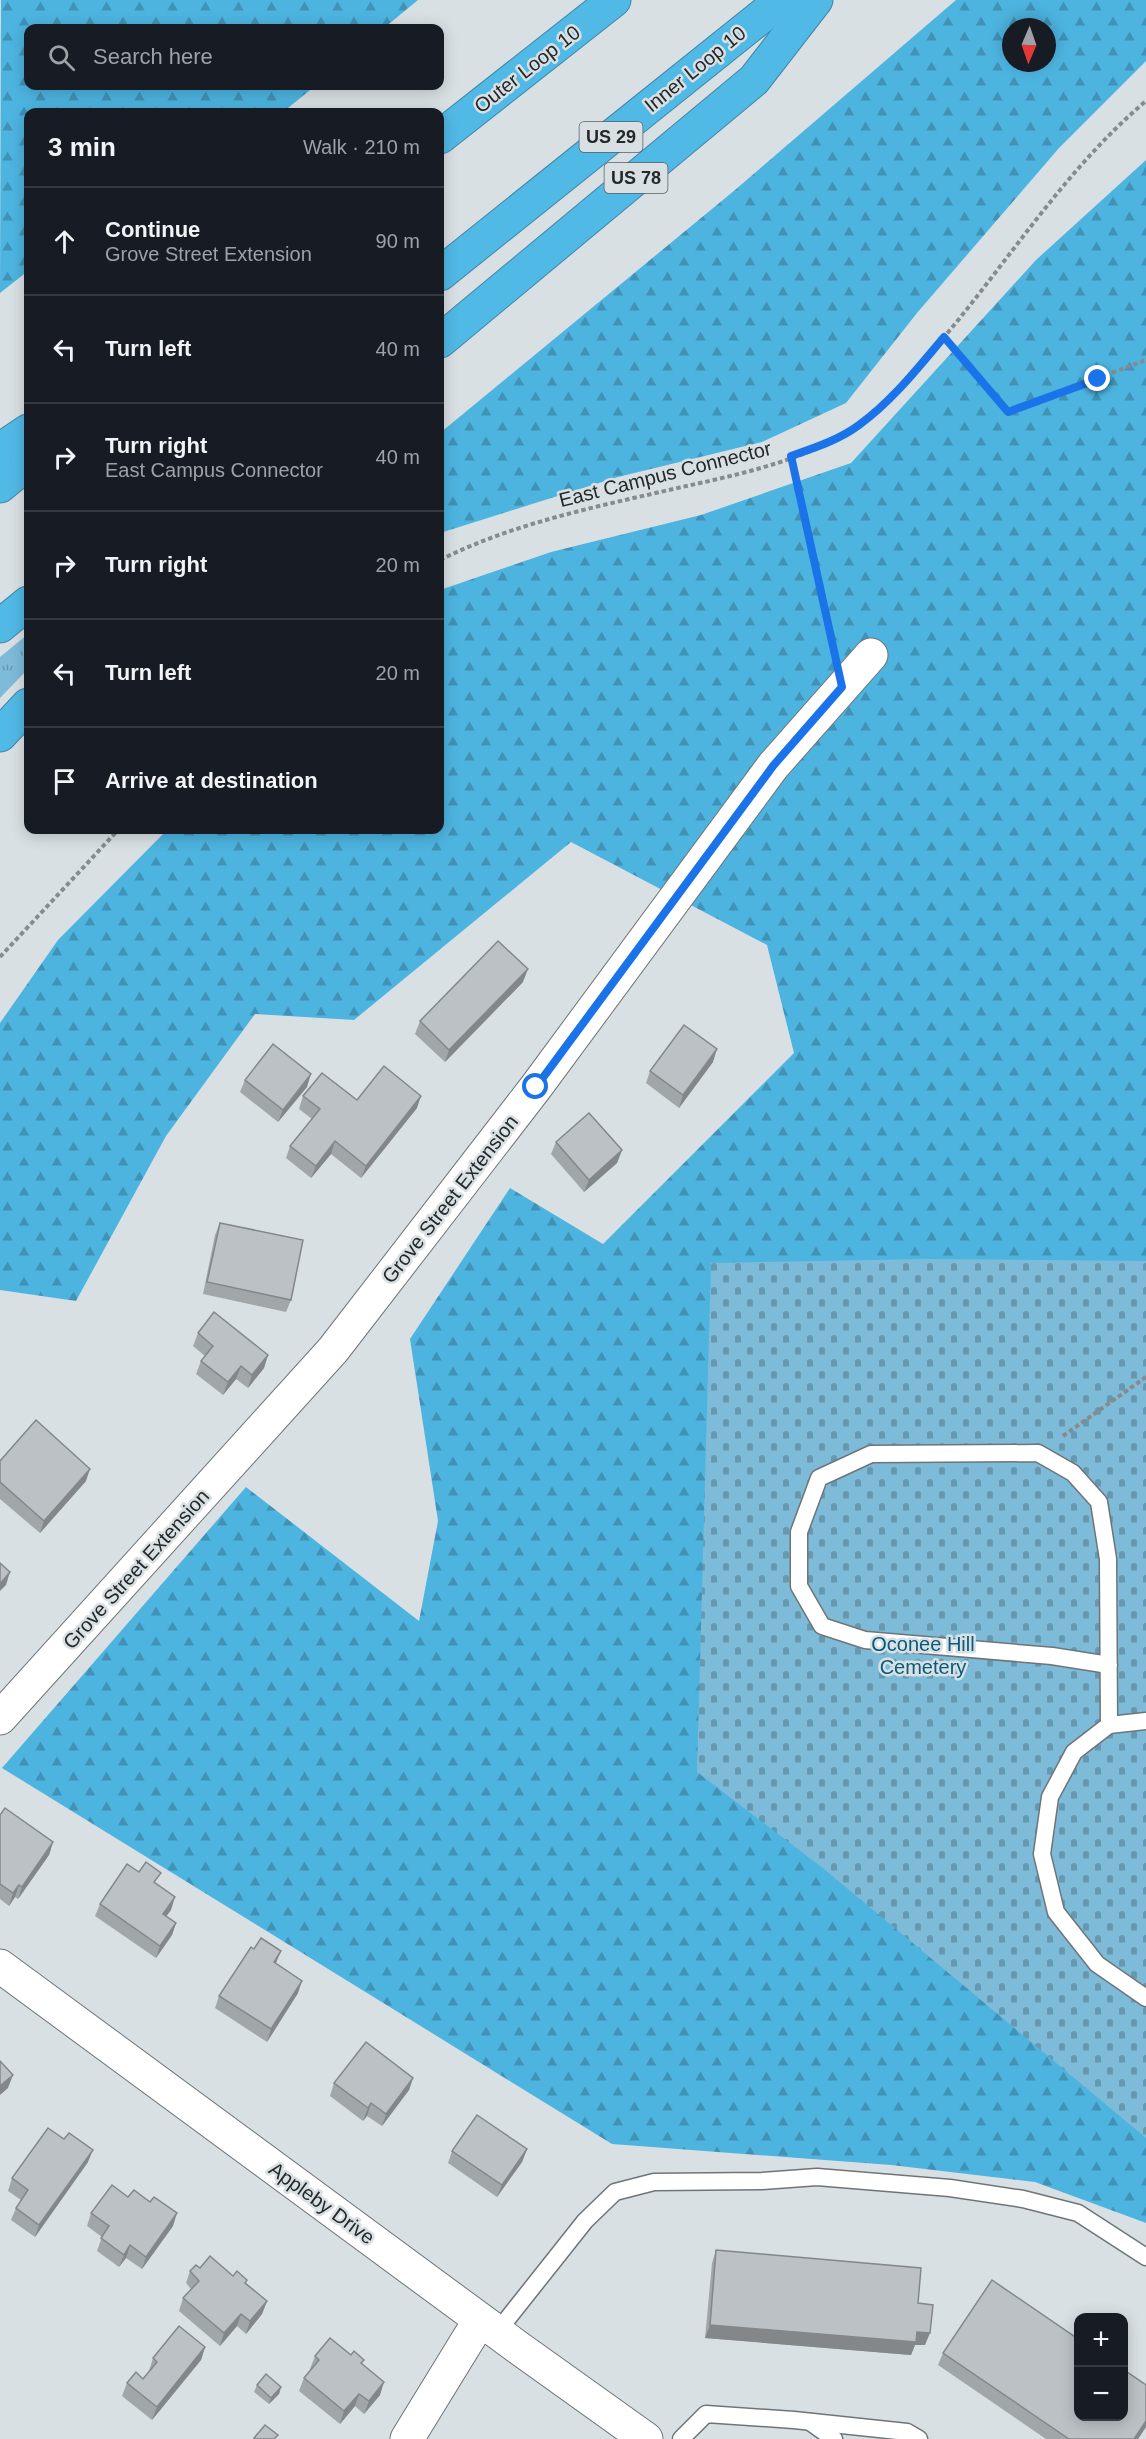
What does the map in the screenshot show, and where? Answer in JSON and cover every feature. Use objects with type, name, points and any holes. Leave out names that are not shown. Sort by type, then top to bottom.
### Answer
[{"type":"highway","name":"Outer Loop 10","points":[[444,134],[614,0]]},
{"type":"highway","name":"Inner Loop 10","points":[[444,271],[782,0]]},
{"type":"highway","name":"US 78","points":[[444,338],[754,80],[816,0]]},
{"type":"highway","points":[[0,450],[24,434]]},
{"type":"highway","points":[[0,486],[24,466]]},
{"type":"highway","points":[[0,626],[24,606]]},
{"type":"highway","points":[[0,735],[24,709]]},
{"type":"street","name":"Grove Street Extension","points":[[0,1718],[333,1350],[536,1087],[773,766],[871,655]]},
{"type":"street","name":"Appleby Drive","points":[[0,1966],[488,2326],[646,2439]]},
{"type":"street","points":[[407,2439],[488,2326]]},
{"type":"lane","points":[[1109,1665],[1052,1656],[865,1640],[822,1626],[799,1586],[799,1532],[819,1478],[871,1454],[1038,1453],[1073,1473],[1099,1502],[1108,1559],[1109,1665],[1109,1725]]},
{"type":"lane","points":[[1146,1721],[1109,1725],[1074,1752],[1050,1797],[1042,1854],[1056,1912],[1096,1964],[1146,1998]]},
{"type":"lane","points":[[488,2326],[592,2213],[615,2192],[654,2182],[762,2181],[817,2177],[875,2180],[992,2194],[1078,2213],[1146,2257]]},
{"type":"lane","points":[[681,2439],[706,2414],[809,2421],[913,2435]]},
{"type":"lane","points":[[809,2421],[834,2439]]},
{"type":"path","name":"East Campus Connector","points":[[444,558],[514,529],[709,481],[791,456],[823,445],[859,426],[896,393],[1075,174],[1117,125],[1146,101]]},
{"type":"path","points":[[944,337],[1008,412],[1146,360]]},
{"type":"path","points":[[791,456],[842,687]]},
{"type":"path","points":[[0,957],[114,834]]},
{"type":"path","points":[[1038,1453],[1146,1377]]},
{"type":"green space","points":[[1,0],[418,0],[389,24],[24,24],[24,90],[310,90],[288,108],[24,108],[24,274],[0,293]]},
{"type":"green space","points":[[956,0],[1146,0],[1146,61],[1059,148],[917,313],[846,403],[762,442],[618,477],[444,532],[444,430],[735,190]]},
{"type":"green space","points":[[1146,160],[1146,2223],[1035,2182],[891,2165],[612,2144],[2,1768],[246,1487],[419,1621],[438,1521],[410,1339],[510,1188],[603,1244],[794,1053],[767,945],[571,842],[354,1020],[255,1014],[166,1136],[76,1301],[0,1290],[0,1023],[58,940],[163,834],[444,834],[444,589],[551,552],[701,515],[851,463],[1036,260]]},
{"type":"green space","points":[[24,637],[24,673],[0,698],[0,657]]},
{"type":"green space","name":"Oconee Hill Cemetery","points":[[928,1259],[1146,1261],[1146,2138],[824,1869],[697,1772],[711,1263]]},
{"type":"building","points":[[498,941],[528,969],[449,1050],[420,1021]]},
{"type":"building","points":[[684,1025],[717,1049],[683,1095],[650,1071]]},
{"type":"building","points":[[273,1044],[311,1074],[283,1110],[245,1080]]},
{"type":"building","points":[[384,1066],[421,1096],[366,1166],[335,1141],[316,1166],[290,1146],[320,1109],[303,1096],[322,1073],[357,1100]]},
{"type":"building","points":[[589,1113],[622,1150],[589,1180],[556,1142]]},
{"type":"building","points":[[220,1223],[303,1240],[291,1300],[207,1282]]},
{"type":"building","points":[[214,1312],[268,1355],[252,1375],[241,1366],[228,1382],[201,1361],[213,1346],[198,1333]]},
{"type":"building","points":[[36,1420],[90,1469],[44,1521],[0,1482],[0,1461]]},
{"type":"building","points":[[0,1563],[10,1572],[0,1584]]},
{"type":"building","points":[[5,1808],[53,1842],[22,1887],[19,1885],[13,1893],[0,1884],[0,1815]]},
{"type":"building","points":[[146,1862],[161,1873],[154,1882],[175,1897],[163,1914],[176,1923],[160,1946],[100,1904],[127,1864],[139,1872]]},
{"type":"building","points":[[261,1938],[281,1951],[274,1962],[302,1981],[271,2029],[219,1996],[251,1947],[254,1949]]},
{"type":"building","points":[[366,2042],[413,2078],[386,2114],[371,2103],[368,2108],[334,2083]]},
{"type":"building","points":[[0,2061],[13,2075],[0,2086]]},
{"type":"building","points":[[477,2115],[527,2149],[502,2185],[452,2151]]},
{"type":"building","points":[[48,2128],[64,2139],[69,2133],[93,2150],[39,2225],[16,2208],[28,2190],[12,2178]]},
{"type":"building","points":[[112,2185],[128,2197],[134,2190],[150,2202],[154,2197],[177,2213],[146,2257],[130,2245],[124,2255],[101,2238],[109,2226],[91,2213]]},
{"type":"building","points":[[716,2250],[921,2268],[918,2303],[933,2305],[930,2333],[917,2332],[916,2342],[710,2325]]},
{"type":"building","points":[[210,2256],[233,2276],[237,2271],[247,2280],[245,2283],[267,2301],[250,2321],[241,2314],[224,2333],[183,2298],[199,2281],[190,2271],[196,2265],[200,2268]]},
{"type":"building","points":[[992,2280],[1074,2336],[1074,2421],[1128,2421],[1128,2373],[1146,2385],[1146,2421],[1134,2439],[1069,2439],[943,2353]]},
{"type":"building","points":[[179,2326],[205,2347],[157,2407],[127,2383],[136,2372],[143,2379],[157,2362],[153,2358]]},
{"type":"building","points":[[330,2338],[351,2355],[354,2351],[364,2360],[361,2363],[384,2382],[369,2401],[359,2394],[344,2411],[304,2378],[319,2360],[315,2356]]},
{"type":"building","points":[[266,2374],[281,2387],[271,2398],[257,2385]]},
{"type":"building","points":[[265,2425],[278,2435],[274,2439],[254,2438]]},
{"type":"route","points":[[536,1087],[773,766],[842,687],[791,456],[823,445],[859,426],[896,393],[944,337],[1008,412],[1098,379]]}]
